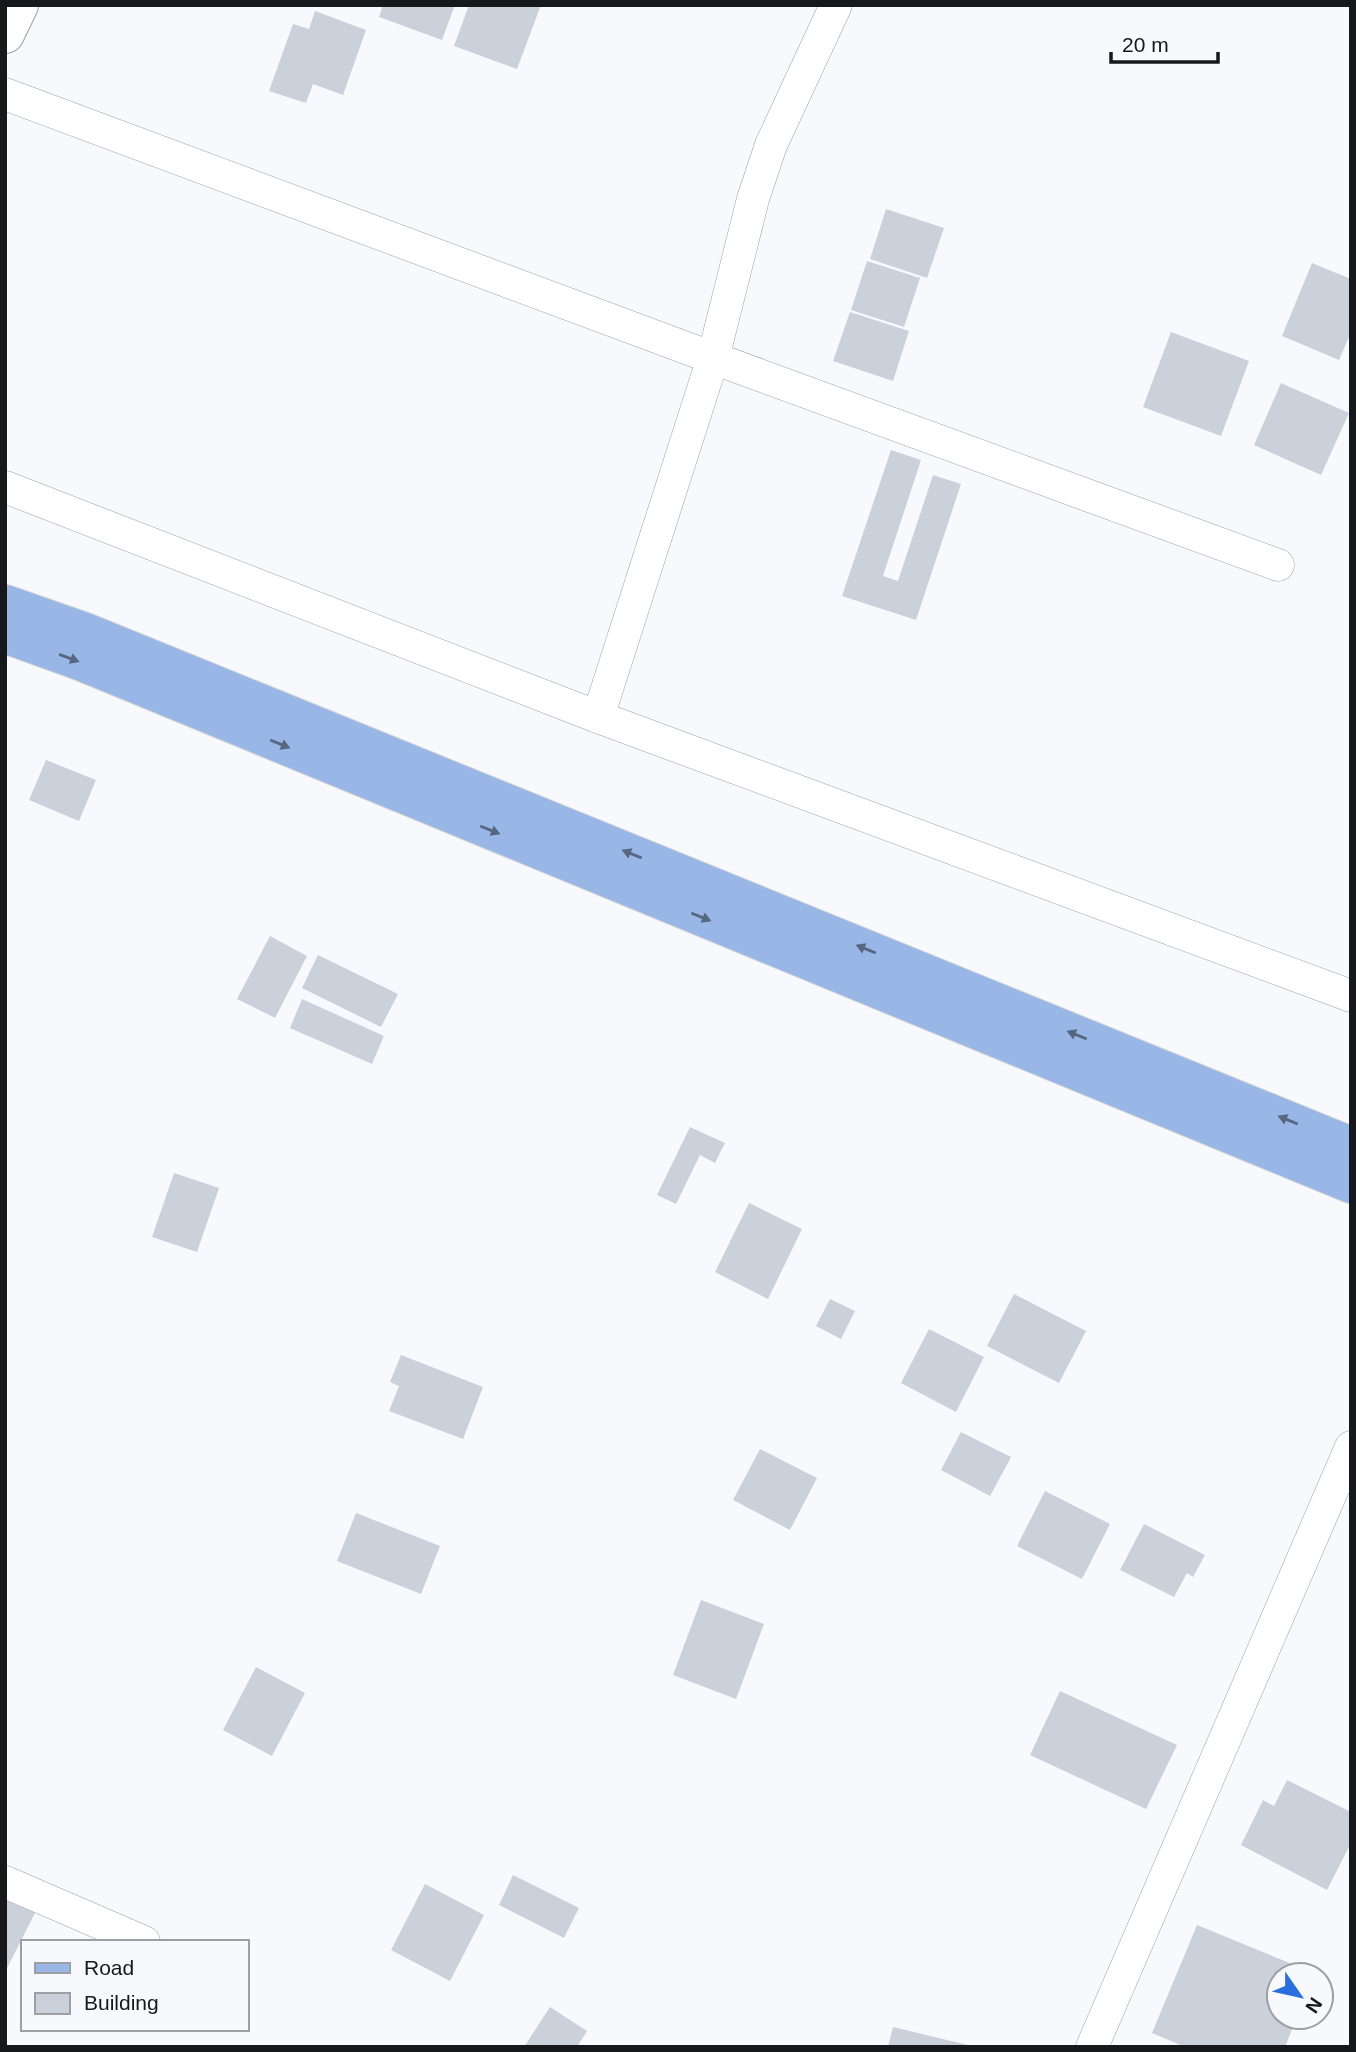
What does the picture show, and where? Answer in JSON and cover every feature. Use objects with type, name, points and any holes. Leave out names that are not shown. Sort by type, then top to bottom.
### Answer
[{"type":"main road","points":[[5,604],[100,639],[1351,1146]]},
{"type":"main road","points":[[5,634],[82,662],[1351,1184]]},
{"type":"street","points":[[5,34],[19,5]]},
{"type":"street","points":[[598,716],[713,358],[753,199],[771,145],[835,5]]},
{"type":"street","points":[[5,94],[1278,565]]},
{"type":"street","points":[[5,487],[598,716],[1351,996]]},
{"type":"street","points":[[1092,2047],[1351,1447]]},
{"type":"street","points":[[5,1882],[139,1940]]},
{"type":"building","points":[[383,5],[455,5],[442,40],[379,17]]},
{"type":"building","points":[[469,5],[541,5],[517,69],[454,46]]},
{"type":"building","points":[[315,11],[366,30],[343,95],[313,84],[306,103],[269,91],[293,24],[309,29]]},
{"type":"building","points":[[886,209],[944,228],[927,278],[870,259]]},
{"type":"building","points":[[867,261],[920,278],[904,327],[851,310]]},
{"type":"building","points":[[1312,263],[1351,279],[1351,332],[1339,360],[1282,336]]},
{"type":"building","points":[[850,312],[909,331],[893,381],[833,361]]},
{"type":"building","points":[[1171,332],[1249,361],[1221,436],[1143,407]]},
{"type":"building","points":[[1281,383],[1349,413],[1321,475],[1254,445]]},
{"type":"building","points":[[891,450],[921,460],[883,576],[898,581],[933,475],[961,484],[916,620],[842,596]]},
{"type":"building","points":[[46,760],[96,780],[79,821],[29,800]]},
{"type":"building","points":[[270,936],[307,956],[275,1018],[237,999]]},
{"type":"building","points":[[318,955],[398,994],[381,1027],[302,988]]},
{"type":"building","points":[[302,999],[384,1036],[372,1064],[290,1028]]},
{"type":"building","points":[[690,1127],[725,1143],[715,1163],[700,1155],[676,1204],[657,1195]]},
{"type":"building","points":[[174,1173],[219,1188],[197,1252],[152,1237]]},
{"type":"building","points":[[749,1203],[802,1229],[768,1299],[715,1272]]},
{"type":"building","points":[[1014,1294],[1086,1331],[1059,1383],[987,1346]]},
{"type":"building","points":[[830,1299],[855,1311],[841,1339],[816,1326]]},
{"type":"building","points":[[929,1329],[984,1357],[956,1412],[901,1383]]},
{"type":"building","points":[[401,1355],[483,1387],[463,1439],[389,1411],[399,1386],[390,1382]]},
{"type":"building","points":[[961,1432],[1011,1457],[990,1496],[941,1470]]},
{"type":"building","points":[[760,1449],[817,1478],[790,1530],[733,1500]]},
{"type":"building","points":[[1045,1491],[1110,1524],[1082,1579],[1017,1546]]},
{"type":"building","points":[[356,1513],[440,1546],[421,1594],[337,1561]]},
{"type":"building","points":[[1144,1524],[1205,1555],[1193,1577],[1187,1573],[1174,1597],[1120,1570]]},
{"type":"building","points":[[701,1600],[764,1624],[736,1699],[673,1675]]},
{"type":"building","points":[[256,1667],[305,1693],[272,1756],[223,1730]]},
{"type":"building","points":[[1060,1691],[1177,1745],[1146,1809],[1030,1755]]},
{"type":"building","points":[[1287,1780],[1351,1812],[1351,1843],[1327,1890],[1241,1845],[1263,1800],[1274,1806]]},
{"type":"building","points":[[513,1875],[579,1908],[564,1938],[499,1905]]},
{"type":"building","points":[[425,1884],[484,1915],[450,1981],[391,1950]]},
{"type":"building","points":[[5,1896],[36,1911],[5,1972]]},
{"type":"building","points":[[1197,1925],[1285,1961],[1265,1961],[1265,2031],[1291,2031],[1285,2047],[1185,2047],[1152,2033]]},
{"type":"building","points":[[550,2007],[587,2031],[577,2047],[524,2047]]},
{"type":"building","points":[[893,2027],[972,2046],[972,2047],[888,2047]]}]
